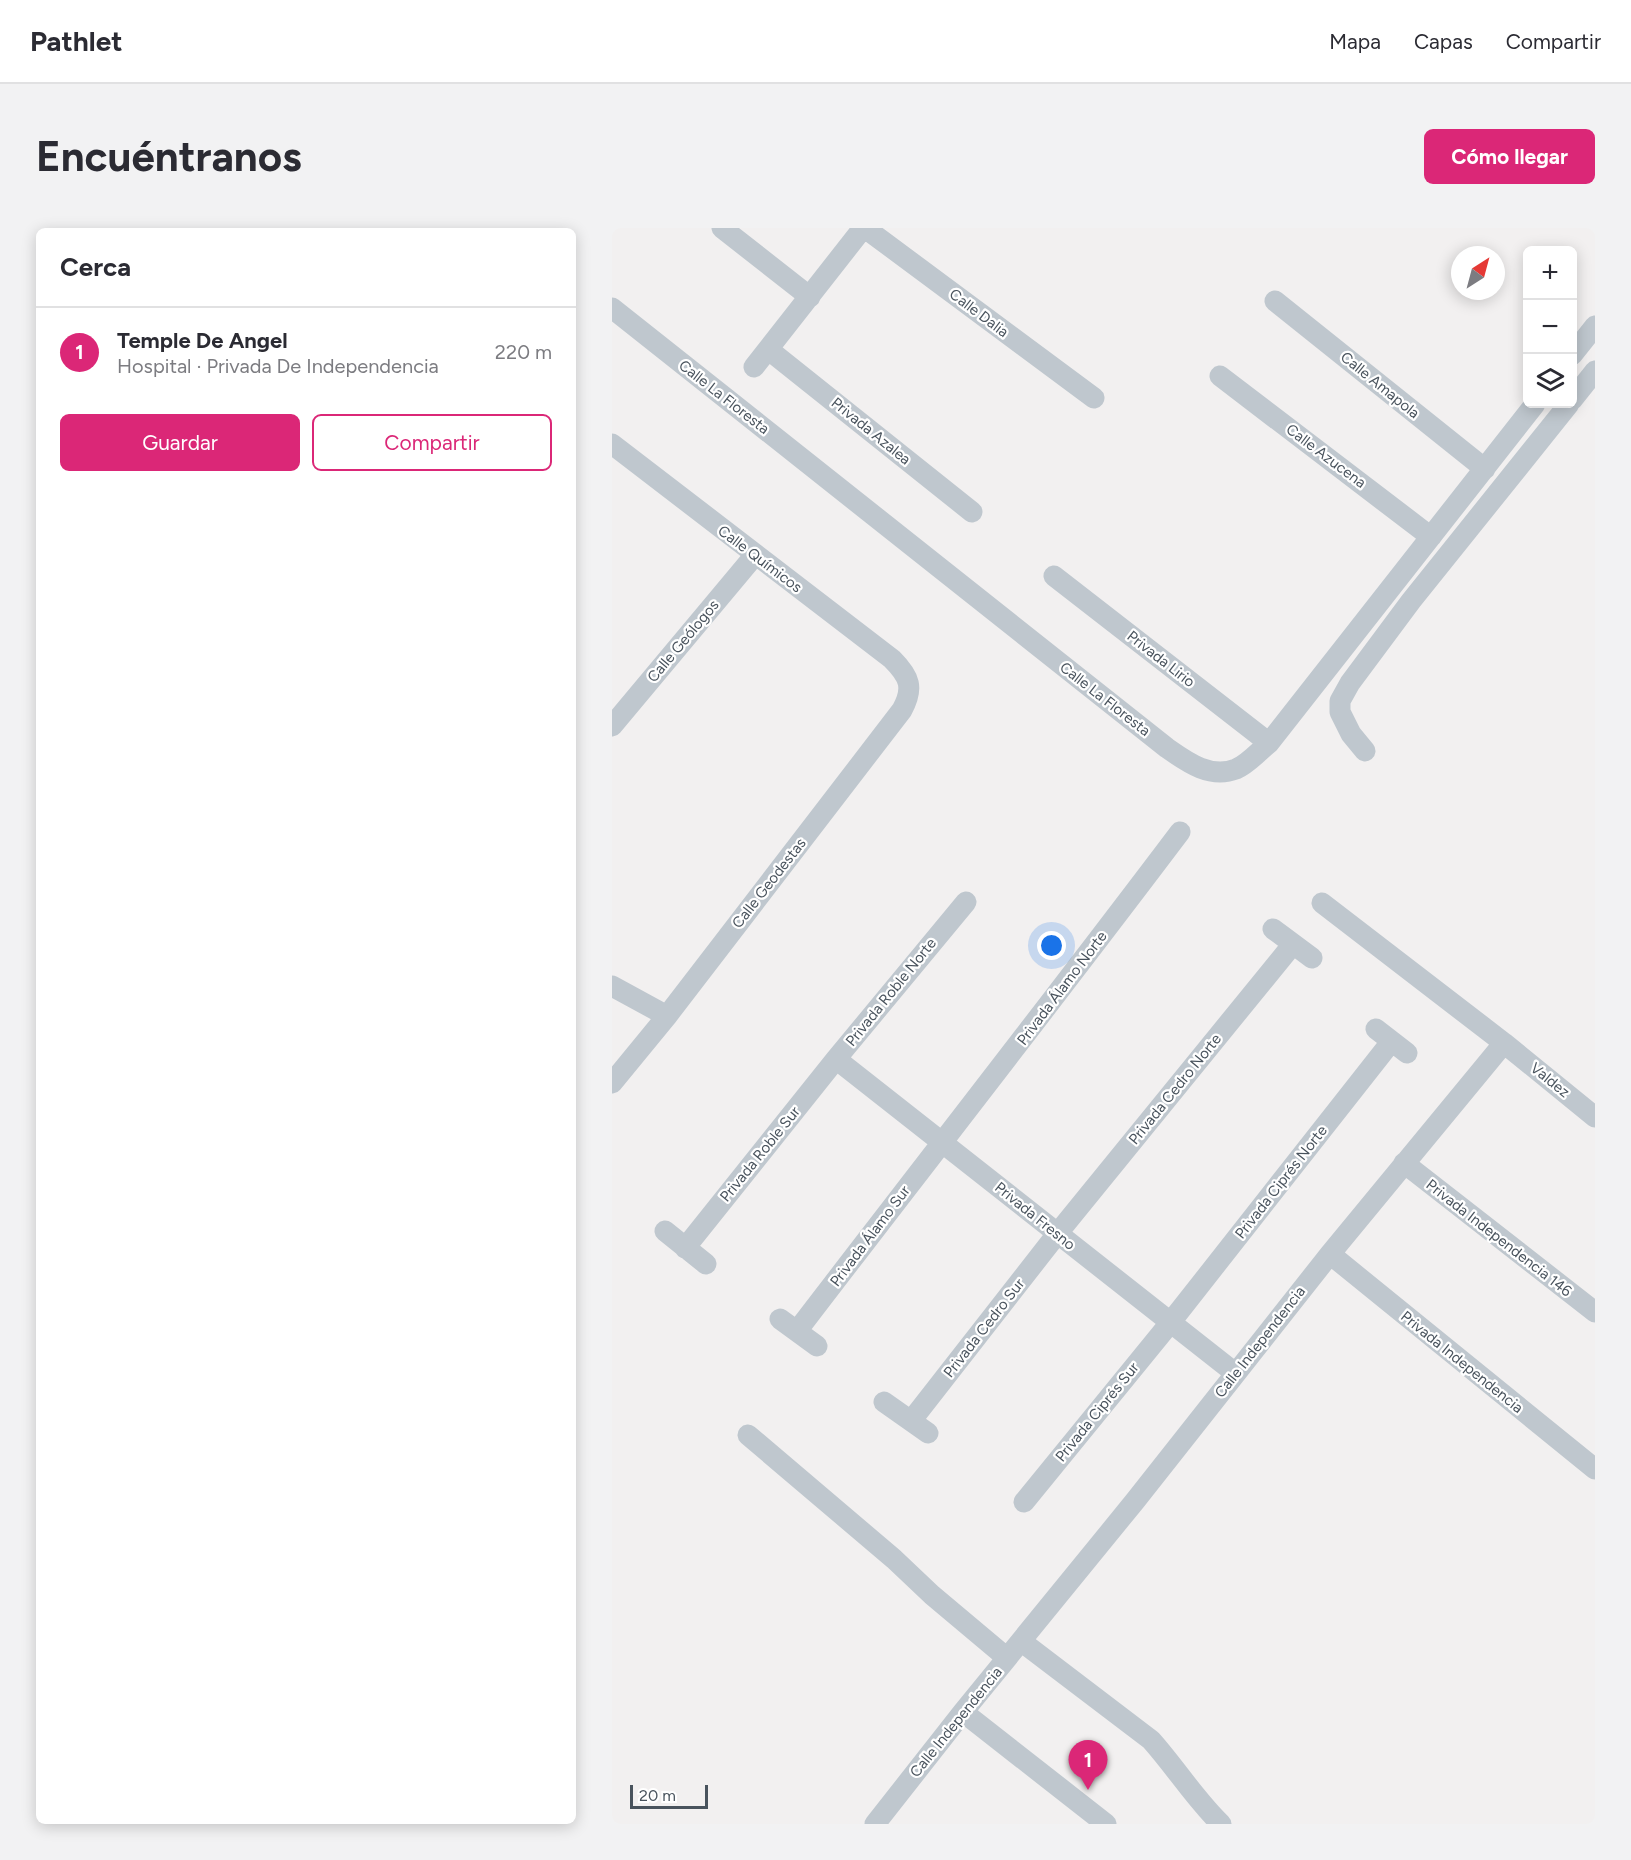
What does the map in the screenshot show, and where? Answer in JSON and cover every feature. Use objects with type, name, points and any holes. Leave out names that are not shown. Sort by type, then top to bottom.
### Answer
[{"type":"street","points":[[722,228],[810,297]]},
{"type":"street","points":[[754,367],[864,228]]},
{"type":"street","name":"Calle Dalia","points":[[864,228],[1094,398]]},
{"type":"street","name":"Calle Amapola","points":[[1275,301],[1485,469]]},
{"type":"street","name":"Calle La Floresta","points":[[612,308],[1157,741],[1185,761],[1203,770],[1220,772],[1236,769],[1269,743],[1532,408]]},
{"type":"street","points":[[1573,354],[1595,326]]},
{"type":"street","name":"Privada Azalea","points":[[769,350],[972,512]]},
{"type":"street","points":[[1577,393],[1595,371]]},
{"type":"street","name":"Calle Azucena","points":[[1220,376],[1431,537]]},
{"type":"street","points":[[1365,751],[1351,734],[1340,712],[1340,701],[1350,682],[1566,408]]},
{"type":"street","name":"Calle Químicos","points":[[612,444],[892,659],[906,675]]},
{"type":"street","name":"Calle Geólogos","points":[[612,726],[755,555]]},
{"type":"street","name":"Privada Lirio","points":[[1054,576],[1269,743]]},
{"type":"street","name":"Calle Geodestas","points":[[612,1083],[667,1016],[902,710],[910,689],[906,675]]},
{"type":"street","name":"Privada Álamo Norte","points":[[942,1142],[1044,1013],[1180,832]]},
{"type":"street","name":"Privada Roble Norte","points":[[836,1059],[966,902]]},
{"type":"street","points":[[1322,903],[1504,1043]]},
{"type":"street","points":[[1274,929],[1312,958]]},
{"type":"street","name":"Privada Cedro Norte","points":[[1057,1234],[1293,944]]},
{"type":"street","points":[[612,986],[667,1016]]},
{"type":"street","name":"Privada Ciprés Norte","points":[[1170,1323],[1391,1041]]},
{"type":"street","name":"Valdez","points":[[1504,1043],[1595,1117]]},
{"type":"street","name":"Calle Independencia","points":[[875,1824],[963,1712],[1136,1501],[1330,1254],[1504,1043]]},
{"type":"street","name":"Privada Fresno","points":[[836,1059],[1235,1373]]},
{"type":"street","name":"Privada Roble Sur","points":[[685,1248],[836,1059]]},
{"type":"street","name":"Privada Álamo Sur","points":[[818,1346],[789,1325],[942,1142]]},
{"type":"street","name":"Privada Independencia 146","points":[[1404,1163],[1595,1312]]},
{"type":"street","points":[[665,1231],[706,1264]]},
{"type":"street","name":"Privada Cedro Sur","points":[[884,1401],[920,1427],[1057,1234]]},
{"type":"street","name":"Privada Independencia","points":[[1330,1254],[1595,1469]]},
{"type":"street","name":"Privada Ciprés Sur","points":[[1024,1502],[1170,1323]]},
{"type":"street","points":[[748,1435],[1007,1658]]},
{"type":"street","points":[[1021,1641],[1151,1740],[1204,1808],[1221,1824]]},
{"type":"street","points":[[963,1712],[1106,1824]]},
{"type":"place","name":"Temple De Angel","points":[[1088,1790]]}]
